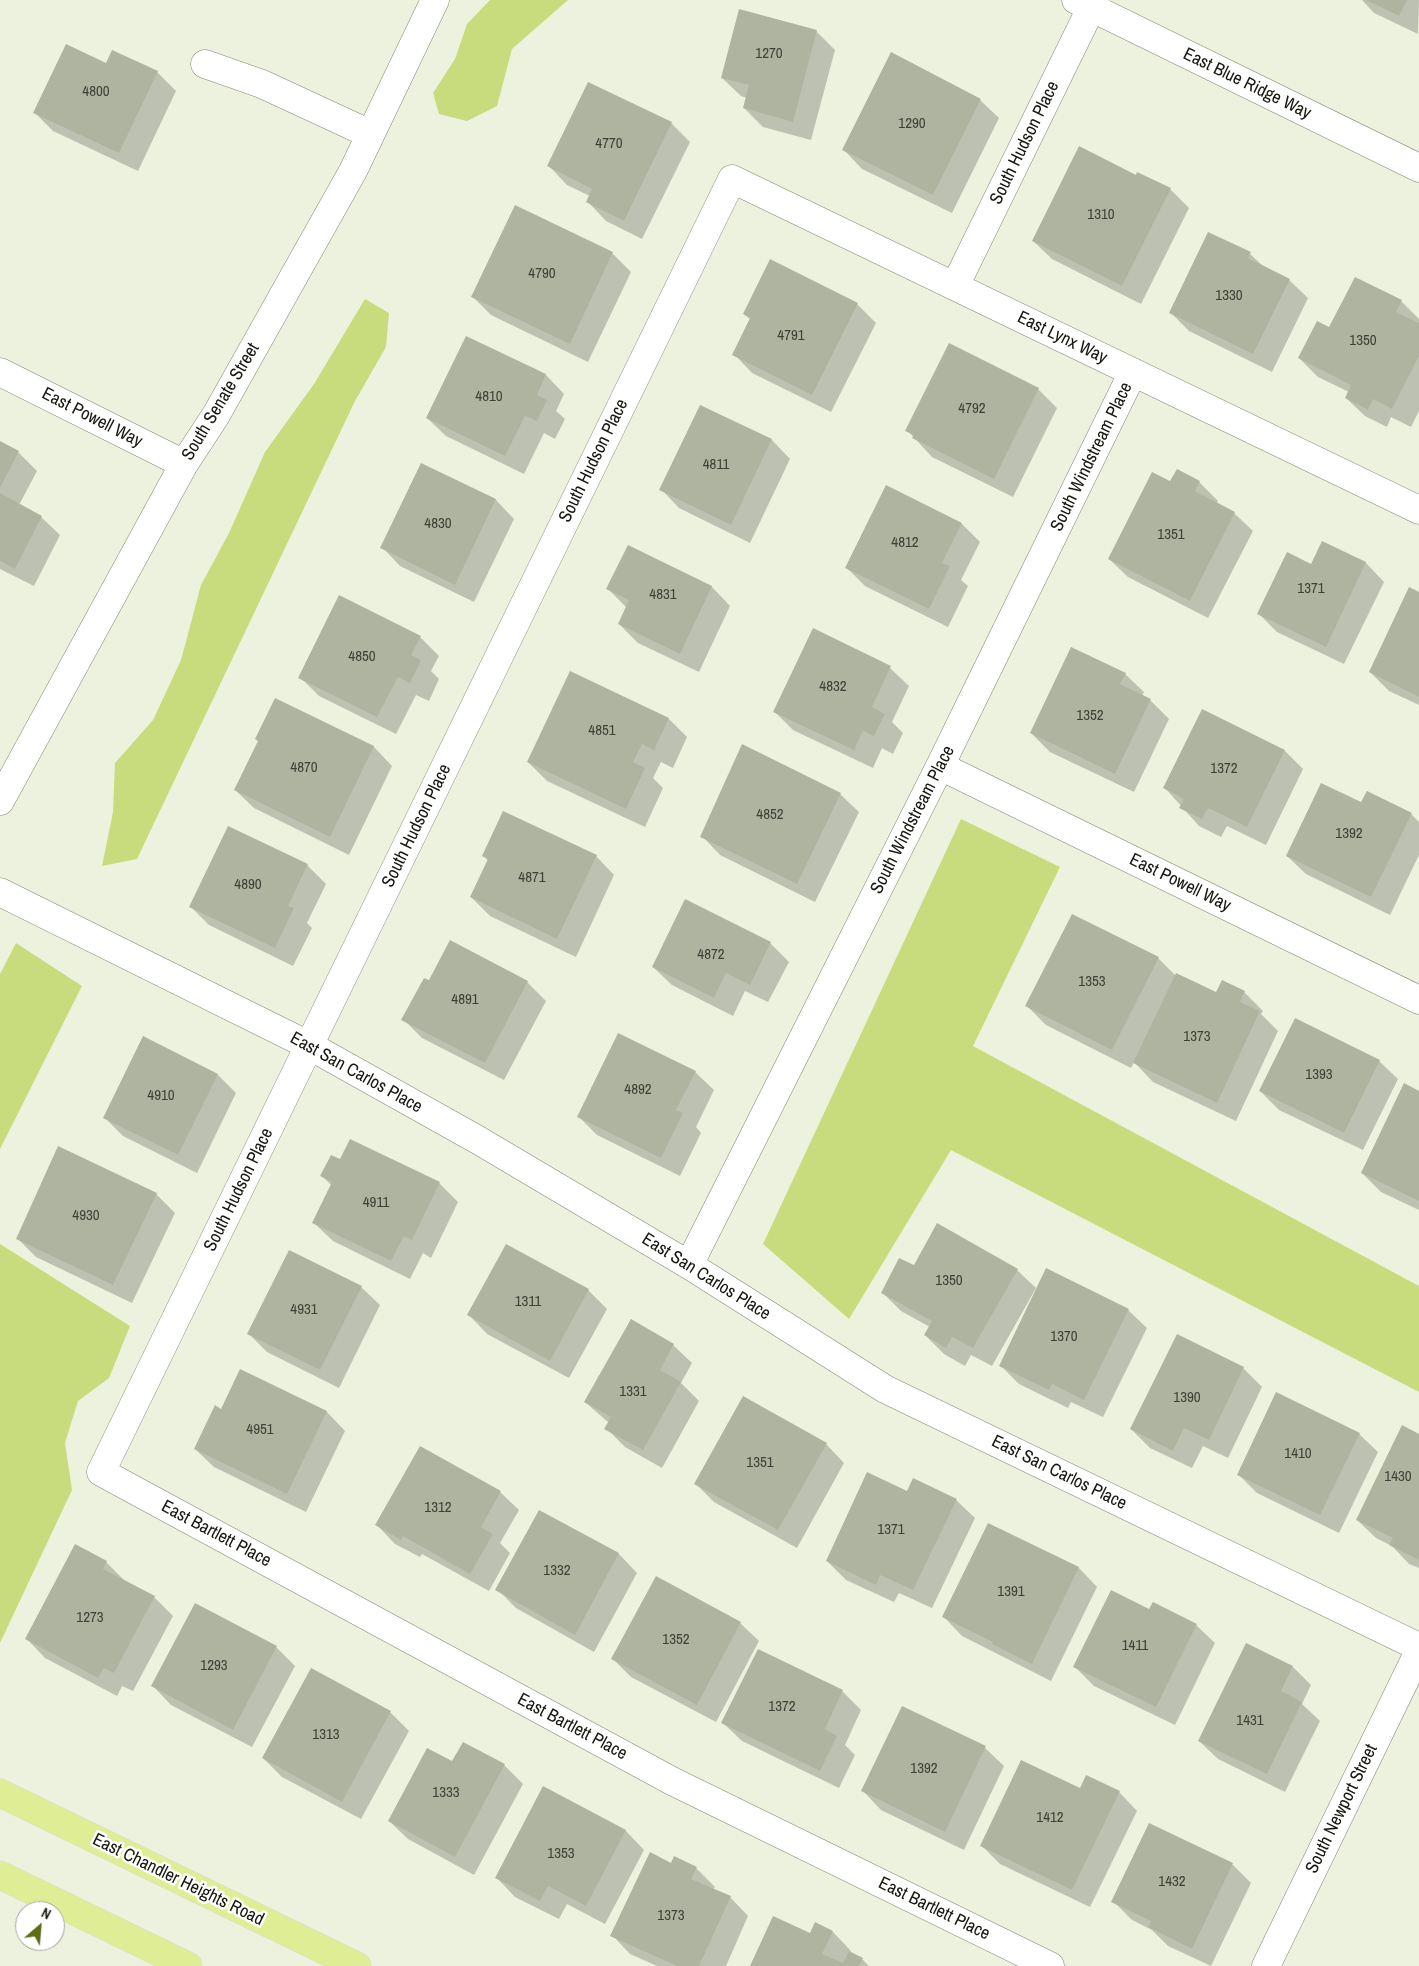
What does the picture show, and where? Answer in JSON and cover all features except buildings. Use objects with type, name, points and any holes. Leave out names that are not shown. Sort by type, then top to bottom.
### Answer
[{"type":"main road","name":"East Chandler Heights Road","points":[[0,1793],[357,1966]]},
{"type":"main road","points":[[0,1875],[188,1966]]},
{"type":"street","name":"South Senate Street","points":[[0,802],[184,464],[216,415],[353,172],[435,0]]},
{"type":"street","name":"East Blue Ridge Way","points":[[1088,3],[1419,168]]},
{"type":"street","name":"South Hudson Place","points":[[955,286],[1088,3]]},
{"type":"street","points":[[205,64],[262,84],[370,134]]},
{"type":"street","name":"South Hudson Place","points":[[101,1472],[732,179]]},
{"type":"street","name":"East Lynx Way","points":[[732,179],[1419,510]]},
{"type":"street","name":"East Powell Way","points":[[0,372],[184,464]]},
{"type":"street","name":"South Windstream Place","points":[[689,1265],[940,766],[1133,372]]},
{"type":"street","name":"East Powell Way","points":[[940,766],[1419,1000]]},
{"type":"street","name":"East San Carlos Place","points":[[0,892],[310,1046],[478,1140],[689,1265],[885,1389],[1419,1647]]},
{"type":"street","name":"East Bartlett Place","points":[[101,1472],[672,1781],[1050,1966]]},
{"type":"street","name":"South Newport Street","points":[[1266,1966],[1419,1651]]},
{"type":"green space","points":[[490,0],[568,0],[512,49],[497,106],[467,121],[439,114],[433,93],[455,59],[467,24]]},
{"type":"green space","points":[[365,299],[389,313],[386,347],[355,401],[137,859],[102,866],[113,812],[115,763],[153,720],[181,660],[201,585],[229,533],[265,452],[314,384]]},
{"type":"green space","points":[[961,819],[1060,867],[973,1046],[1419,1286],[1419,1392],[951,1150],[849,1319],[763,1244]]},
{"type":"green space","points":[[16,943],[82,986],[0,1149],[0,974]]},
{"type":"green space","points":[[0,1244],[130,1326],[109,1378],[78,1401],[65,1443],[72,1490],[0,1643]]}]
